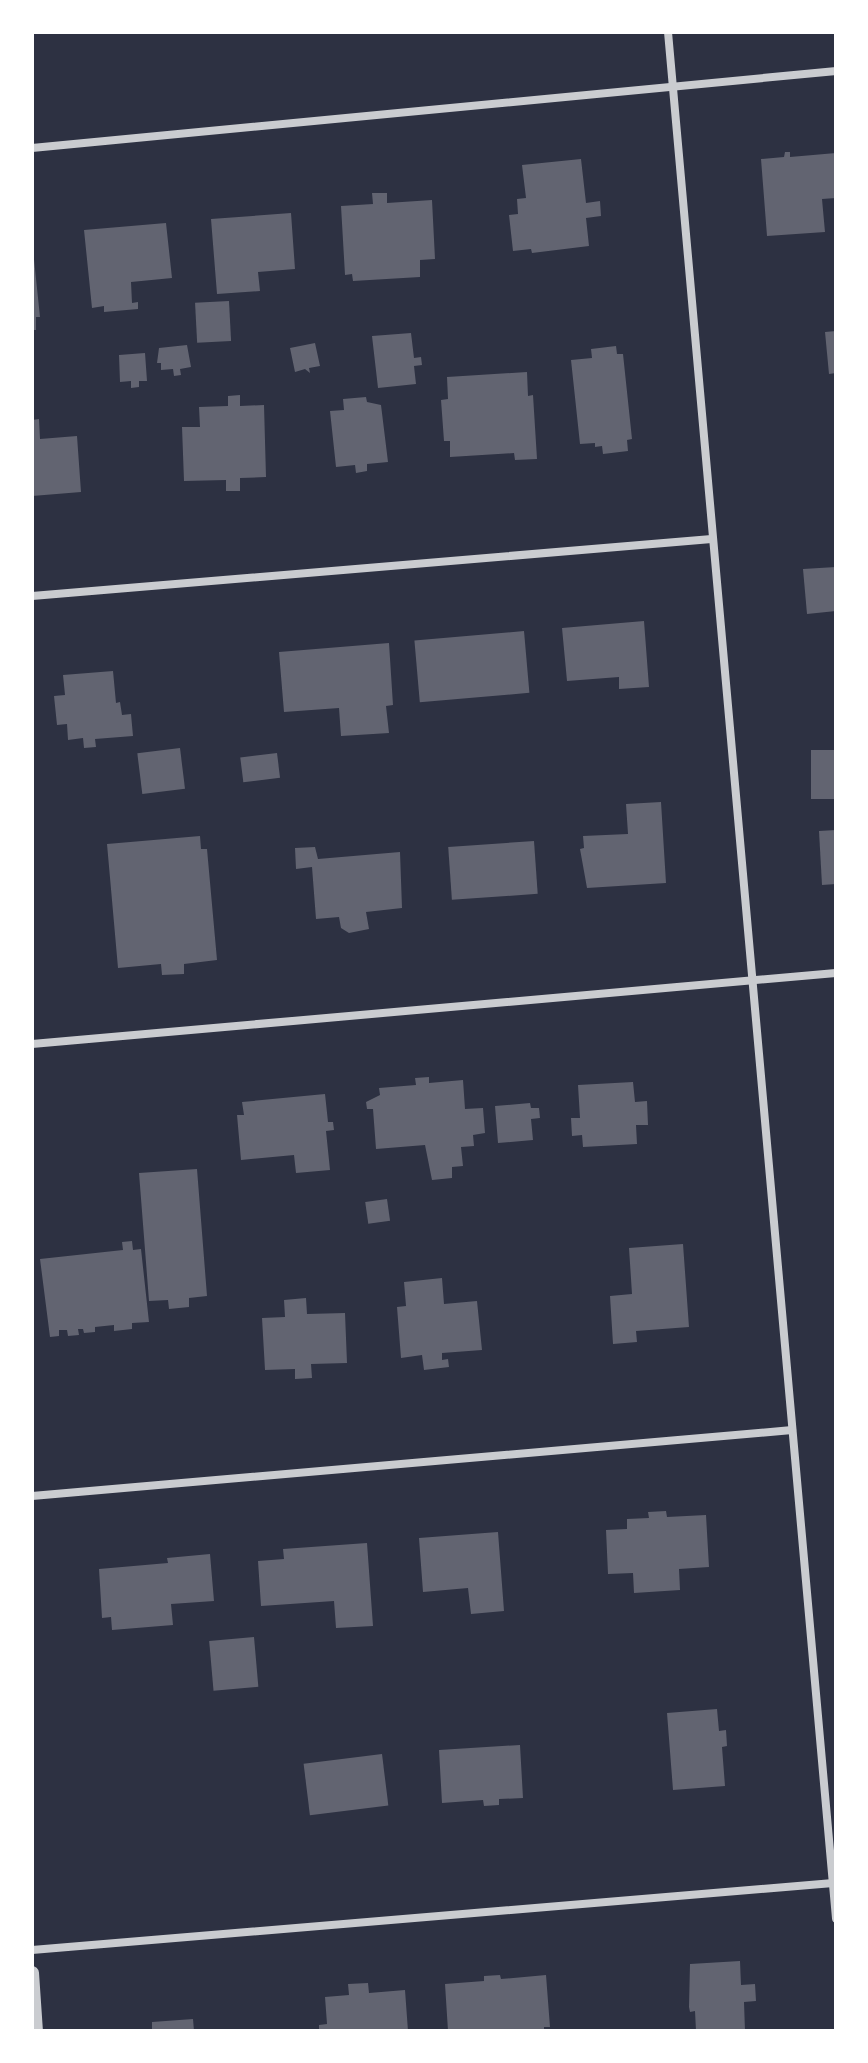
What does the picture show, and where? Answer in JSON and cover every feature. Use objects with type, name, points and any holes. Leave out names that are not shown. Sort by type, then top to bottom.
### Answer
[{"type":"street","points":[[668,32],[836,1919]]},
{"type":"street","points":[[32,148],[836,71]]},
{"type":"street","points":[[32,596],[712,539]]},
{"type":"street","points":[[32,1044],[836,973]]},
{"type":"street","points":[[32,1496],[792,1430]]},
{"type":"street","points":[[32,1950],[833,1883]]},
{"type":"street","points":[[32,1973],[36,2031]]},
{"type":"building","points":[[785,152],[790,152],[790,157],[836,153],[836,198],[822,199],[825,232],[767,236],[761,159],[784,157]]},
{"type":"building","points":[[581,159],[586,203],[600,201],[601,216],[586,218],[589,246],[532,253],[531,249],[513,251],[509,215],[518,214],[517,199],[526,198],[522,165]]},
{"type":"building","points":[[372,193],[387,193],[387,203],[432,200],[435,259],[420,260],[420,277],[353,281],[352,274],[345,275],[341,206],[373,204]]},
{"type":"building","points":[[291,213],[295,269],[258,272],[260,291],[217,294],[211,219]]},
{"type":"building","points":[[166,223],[172,278],[131,282],[132,303],[138,302],[138,309],[104,312],[104,306],[92,308],[84,230]]},
{"type":"building","points":[[32,240],[40,317],[36,317],[36,330],[32,330]]},
{"type":"building","points":[[229,301],[231,341],[197,343],[195,303]]},
{"type":"building","points":[[836,331],[836,373],[829,374],[825,332]]},
{"type":"building","points":[[411,333],[414,358],[421,357],[422,365],[414,366],[416,384],[378,388],[372,336]]},
{"type":"building","points":[[315,343],[320,366],[309,368],[310,373],[305,369],[295,372],[290,348]]},
{"type":"building","points":[[187,345],[191,367],[180,369],[181,375],[174,376],[173,369],[161,370],[161,363],[157,363],[159,348]]},
{"type":"building","points":[[616,346],[617,354],[623,354],[632,439],[627,440],[628,451],[603,454],[602,446],[580,444],[571,360],[592,358],[591,349]]},
{"type":"building","points":[[145,353],[147,381],[139,381],[139,387],[131,388],[131,381],[120,382],[119,355]]},
{"type":"building","points":[[527,372],[528,396],[533,395],[537,459],[515,460],[514,453],[450,457],[450,441],[444,441],[441,400],[448,399],[447,377]]},
{"type":"building","points":[[240,395],[240,406],[264,405],[266,477],[240,478],[240,491],[226,491],[226,480],[184,481],[182,427],[200,427],[199,407],[228,406],[228,396]]},
{"type":"building","points":[[366,397],[367,402],[381,405],[388,462],[367,464],[367,471],[356,473],[355,465],[336,467],[330,411],[344,410],[343,399]]},
{"type":"building","points":[[39,419],[40,439],[77,436],[81,492],[32,496],[32,420]]},
{"type":"building","points":[[836,567],[836,611],[807,614],[803,569]]},
{"type":"building","points":[[644,621],[649,687],[619,689],[619,677],[567,681],[562,628]]},
{"type":"building","points":[[524,631],[529,693],[420,702],[414,641]]},
{"type":"building","points":[[389,643],[393,705],[386,706],[389,733],[341,736],[339,708],[284,712],[279,652]]},
{"type":"building","points":[[113,671],[116,703],[120,702],[122,715],[131,714],[133,736],[95,739],[96,747],[84,748],[83,738],[68,740],[67,724],[57,725],[54,696],[65,695],[63,675]]},
{"type":"building","points":[[180,748],[185,789],[142,794],[137,753]]},
{"type":"building","points":[[811,750],[836,750],[836,799],[811,799]]},
{"type":"building","points":[[277,753],[280,778],[243,782],[240,758]]},
{"type":"building","points":[[661,802],[666,883],[587,888],[580,849],[584,848],[583,836],[628,834],[626,804]]},
{"type":"building","points":[[836,830],[836,884],[822,885],[819,831]]},
{"type":"building","points":[[200,836],[201,849],[207,849],[217,960],[184,964],[184,974],[162,975],[161,964],[118,968],[107,844]]},
{"type":"building","points":[[534,841],[538,894],[452,900],[448,847]]},
{"type":"building","points":[[315,847],[318,859],[400,852],[402,908],[366,912],[369,929],[349,933],[341,928],[339,917],[316,919],[312,867],[296,869],[295,848]]},
{"type":"building","points":[[429,1077],[429,1083],[463,1080],[465,1109],[483,1108],[485,1133],[473,1135],[474,1146],[461,1147],[463,1166],[452,1167],[452,1178],[432,1180],[425,1145],[376,1149],[373,1109],[367,1109],[366,1102],[380,1095],[379,1088],[416,1085],[415,1078]]},
{"type":"building","points":[[633,1082],[635,1102],[647,1101],[648,1125],[636,1125],[637,1144],[583,1147],[582,1135],[572,1136],[571,1118],[580,1118],[578,1085]]},
{"type":"building","points":[[325,1094],[328,1122],[333,1122],[334,1130],[326,1131],[330,1170],[296,1173],[294,1155],[241,1160],[237,1115],[244,1115],[242,1102]]},
{"type":"building","points":[[530,1103],[531,1108],[539,1108],[540,1118],[531,1119],[533,1140],[498,1143],[495,1106]]},
{"type":"building","points":[[197,1169],[207,1296],[189,1298],[189,1307],[169,1309],[168,1300],[149,1301],[139,1173]]},
{"type":"building","points":[[387,1199],[390,1221],[368,1224],[365,1202]]},
{"type":"building","points":[[132,1241],[133,1250],[141,1249],[149,1322],[132,1323],[132,1329],[114,1331],[114,1325],[95,1327],[95,1332],[84,1333],[83,1329],[78,1329],[79,1335],[68,1336],[67,1330],[59,1330],[59,1336],[50,1337],[40,1259],[123,1250],[122,1242]]},
{"type":"building","points":[[683,1244],[689,1327],[636,1331],[637,1342],[613,1344],[610,1296],[632,1294],[629,1248]]},
{"type":"building","points":[[442,1278],[444,1304],[477,1301],[482,1350],[442,1353],[442,1360],[448,1359],[449,1367],[424,1370],[422,1355],[401,1358],[397,1307],[406,1306],[404,1282]]},
{"type":"building","points":[[306,1298],[307,1314],[345,1313],[347,1363],[311,1364],[312,1378],[295,1379],[295,1369],[265,1370],[262,1318],[285,1317],[284,1300]]},
{"type":"building","points":[[666,1511],[667,1517],[706,1515],[709,1567],[679,1569],[680,1590],[634,1593],[633,1573],[608,1574],[606,1530],[627,1529],[627,1519],[649,1518],[648,1512]]},
{"type":"building","points":[[498,1532],[504,1611],[471,1614],[468,1588],[423,1592],[419,1538]]},
{"type":"building","points":[[367,1543],[373,1626],[336,1628],[334,1601],[261,1606],[258,1561],[284,1559],[283,1549]]},
{"type":"building","points":[[210,1554],[214,1601],[171,1604],[173,1625],[112,1630],[111,1617],[102,1618],[99,1569],[168,1563],[167,1558]]},
{"type":"building","points":[[254,1637],[258,1687],[214,1691],[209,1641]]},
{"type":"building","points":[[717,1709],[719,1731],[726,1730],[727,1746],[722,1747],[725,1786],[673,1790],[667,1713]]},
{"type":"building","points":[[520,1745],[523,1798],[499,1799],[499,1805],[484,1806],[483,1800],[442,1803],[439,1750]]},
{"type":"building","points":[[382,1754],[388,1806],[310,1815],[304,1764]]},
{"type":"building","points":[[740,1961],[741,1985],[755,1984],[756,2001],[744,2002],[745,2031],[696,2031],[695,2011],[690,2012],[689,2007],[690,1964]]},
{"type":"building","points":[[500,1975],[501,1979],[546,1975],[550,2027],[544,2027],[544,2031],[448,2031],[445,1984],[484,1981],[484,1976]]},
{"type":"building","points":[[368,1983],[369,1993],[405,1990],[408,2031],[319,2031],[319,2025],[327,2024],[325,1997],[349,1995],[348,1984]]},
{"type":"building","points":[[193,2019],[194,2031],[152,2031],[152,2022]]}]
